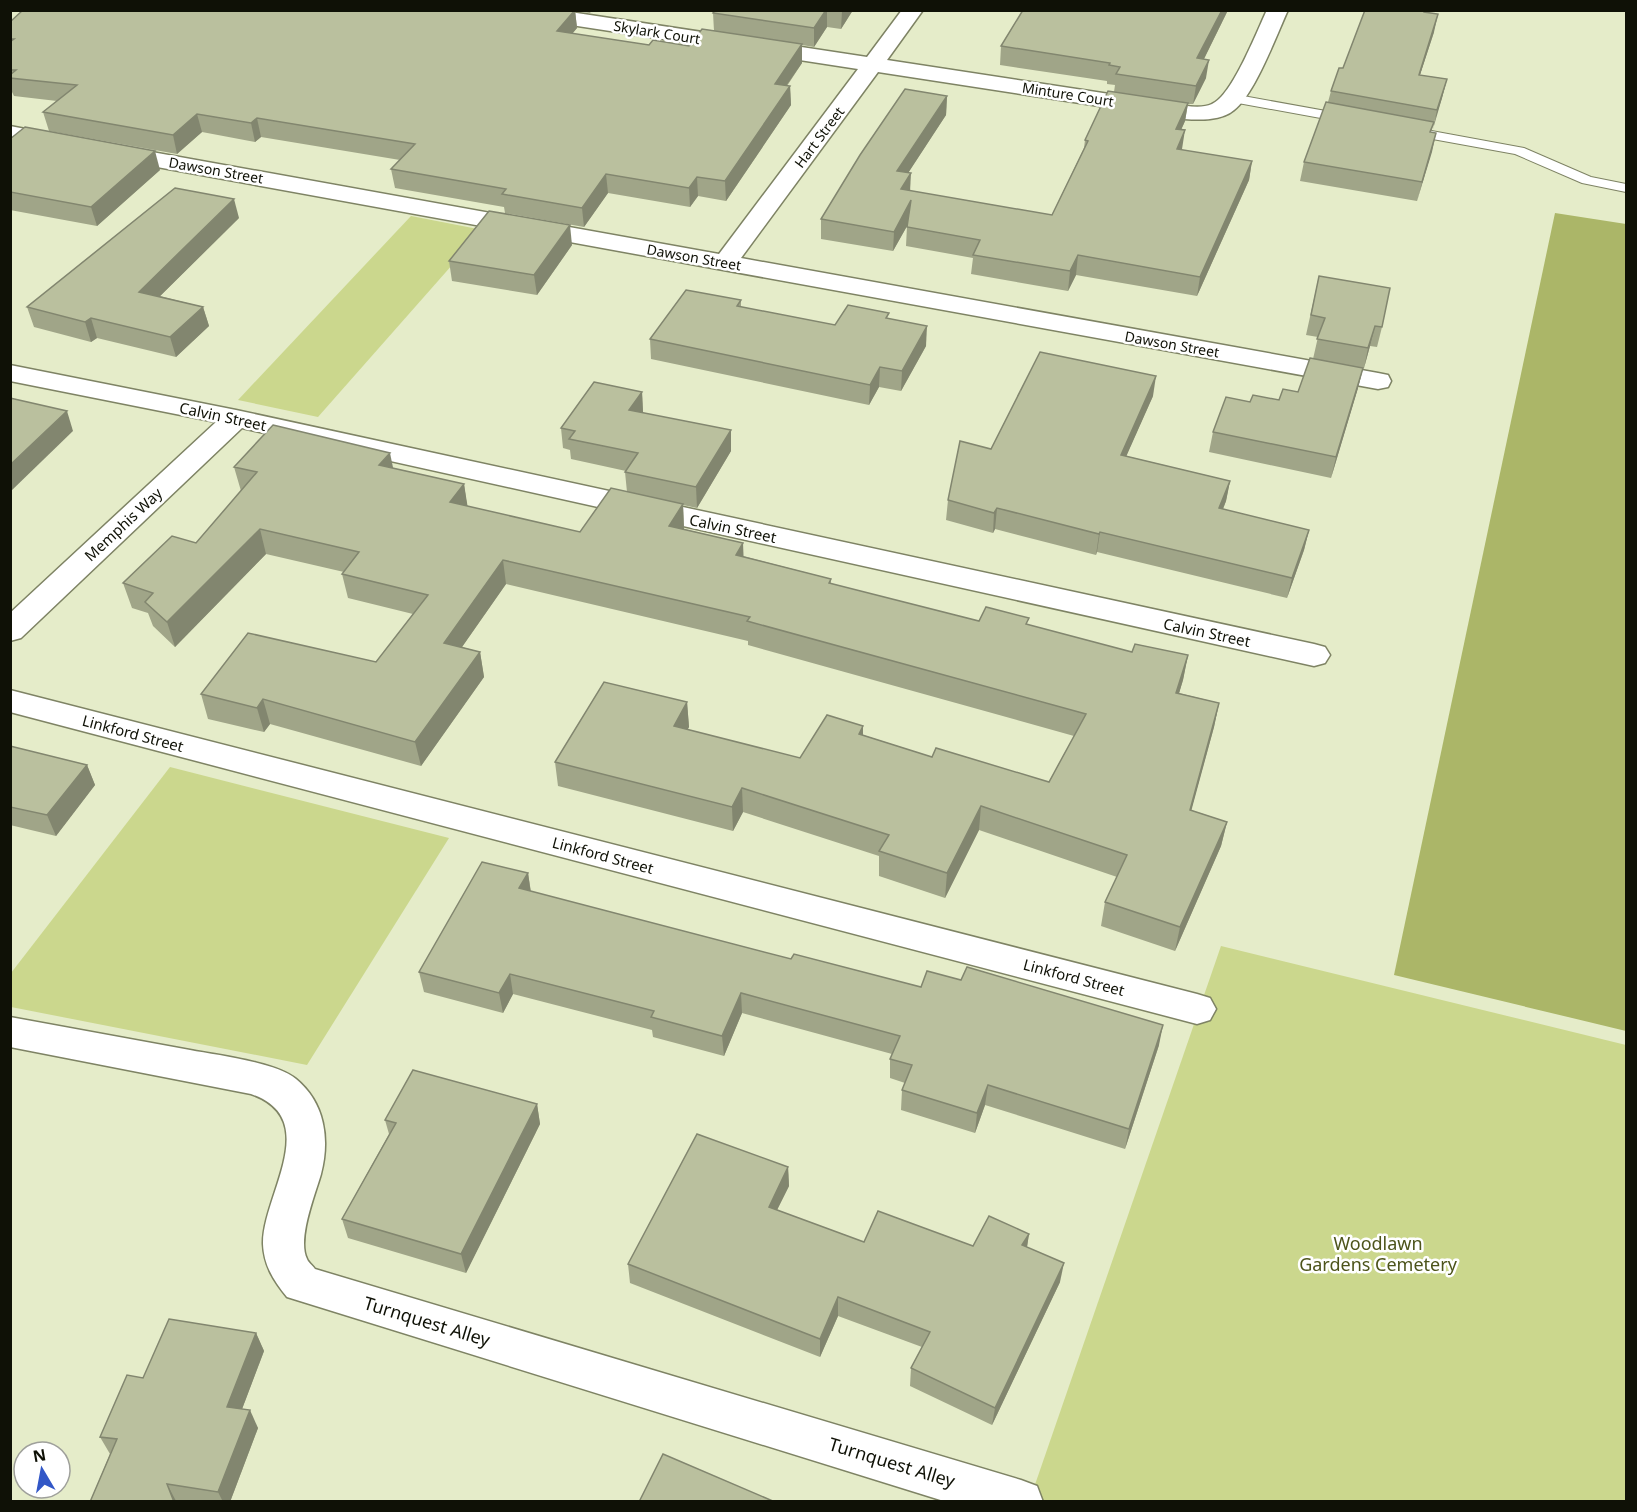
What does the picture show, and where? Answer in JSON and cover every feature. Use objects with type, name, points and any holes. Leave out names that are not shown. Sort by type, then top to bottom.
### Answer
[{"type":"street","name":"Skylark Court","points":[[512,10],[873,65]]},
{"type":"street","name":"Hart Street","points":[[725,263],[913,10]]},
{"type":"street","points":[[1232,98],[1278,10]]},
{"type":"street","name":"Minture Court","points":[[873,65],[1182,111],[1216,110],[1227,105],[1232,98]]},
{"type":"street","name":"Dawson Street","points":[[10,133],[1378,381]]},
{"type":"street","name":"Calvin Street","points":[[10,373],[236,418],[1314,655]]},
{"type":"street","name":"Memphis Way","points":[[10,630],[236,418]]},
{"type":"street","name":"Linkford Street","points":[[10,701],[1197,1009]]},
{"type":"street","name":"Turnquest Alley","points":[[10,1032],[253,1078],[281,1089],[295,1102],[304,1120],[308,1137],[283,1242],[283,1255],[289,1272],[302,1284],[1021,1502]]},
{"type":"lane","points":[[1232,98],[1358,121]]},
{"type":"lane","points":[[1393,128],[1520,151],[1587,180],[1626,188]]},
{"type":"green space","points":[[1555,213],[1626,224],[1626,1031],[1394,975]]},
{"type":"green space","points":[[411,216],[483,230],[318,417],[238,400]]},
{"type":"green space","points":[[170,767],[449,838],[307,1065],[11,1007],[11,973]]},
{"type":"green space","name":"Woodlawn Gardens Cemetery","points":[[1221,946],[1626,1045],[1626,1501],[1029,1502]]},
{"type":"building","points":[[23,10],[575,10],[557,31],[649,45],[653,40],[689,46],[702,29],[802,44],[775,84],[790,86],[725,181],[697,177],[689,188],[606,174],[582,208],[502,194],[506,189],[391,169],[415,144],[257,118],[251,123],[197,114],[173,135],[43,112],[77,85],[10,78],[16,70],[10,70],[10,42],[14,39],[10,39],[10,22]]},
{"type":"building","points":[[715,10],[826,10],[814,28],[713,13]]},
{"type":"building","points":[[1023,10],[1222,10],[1197,58],[1209,60],[1196,86],[1116,74],[1120,67],[1109,65],[1110,63],[1001,46]]},
{"type":"building","points":[[1365,10],[1424,10],[1424,12],[1438,14],[1419,75],[1447,79],[1437,110],[1331,91],[1339,68],[1343,68]]},
{"type":"building","points":[[905,89],[947,96],[897,171],[911,173],[901,189],[1052,215],[1088,141],[1085,140],[1108,91],[1188,103],[1176,129],[1185,130],[1177,149],[1252,161],[1200,277],[1078,255],[1070,271],[973,255],[980,240],[907,227],[911,200],[894,232],[821,219],[860,155]]},
{"type":"building","points":[[1326,102],[1434,122],[1430,132],[1436,133],[1422,182],[1304,162]]},
{"type":"building","points":[[25,127],[155,151],[91,207],[10,192],[10,139]]},
{"type":"building","points":[[175,188],[234,199],[139,292],[203,307],[170,337],[91,318],[85,322],[27,307]]},
{"type":"building","points":[[489,211],[570,225],[534,275],[449,261]]},
{"type":"building","points":[[1319,276],[1390,288],[1382,327],[1375,326],[1368,348],[1317,339],[1325,318],[1311,315]]},
{"type":"building","points":[[686,290],[741,300],[737,306],[835,325],[848,305],[889,313],[886,318],[927,326],[902,371],[880,367],[870,385],[650,339]]},
{"type":"building","points":[[1040,352],[1156,376],[1121,455],[1230,481],[1219,508],[1309,530],[1292,578],[997,508],[994,513],[948,500],[960,441],[991,449]]},
{"type":"building","points":[[1310,358],[1363,368],[1336,457],[1213,432],[1226,397],[1250,402],[1253,395],[1279,400],[1283,389],[1298,392]]},
{"type":"building","points":[[594,382],[642,392],[629,410],[731,430],[696,487],[625,472],[638,453],[569,439],[575,431],[561,428]]},
{"type":"building","points":[[10,398],[67,411],[10,465]]},
{"type":"building","points":[[273,425],[390,453],[379,465],[464,484],[450,502],[580,532],[611,488],[683,504],[669,526],[743,543],[736,555],[831,579],[829,583],[979,621],[986,607],[1029,618],[1026,624],[1132,652],[1135,644],[1188,655],[1176,693],[1219,703],[1190,810],[1227,822],[1180,927],[1105,902],[1127,855],[981,806],[947,873],[879,851],[889,835],[742,788],[732,807],[555,762],[604,682],[687,702],[674,726],[800,758],[827,715],[863,726],[859,734],[932,757],[936,748],[1049,782],[1086,714],[747,621],[750,617],[503,560],[444,643],[480,652],[415,742],[263,699],[257,708],[201,694],[248,633],[376,662],[428,595],[342,574],[359,552],[260,529],[167,622],[145,602],[153,593],[123,583],[172,536],[196,543],[257,472],[234,467]]},
{"type":"building","points":[[10,746],[87,765],[47,815],[10,807]]},
{"type":"building","points":[[482,862],[528,873],[519,888],[791,959],[794,954],[921,987],[927,971],[961,980],[967,967],[1163,1025],[1129,1129],[988,1085],[977,1113],[902,1090],[912,1065],[890,1059],[900,1036],[741,993],[722,1036],[651,1017],[654,1011],[510,974],[499,993],[419,972]]},
{"type":"building","points":[[413,1070],[537,1104],[461,1254],[342,1219],[396,1123],[385,1120]]},
{"type":"building","points":[[697,1134],[788,1167],[769,1207],[864,1242],[878,1211],[973,1246],[989,1216],[1029,1234],[1022,1245],[1064,1263],[995,1408],[911,1368],[930,1332],[838,1297],[820,1339],[628,1264]]},
{"type":"building","points":[[169,1319],[256,1333],[227,1407],[250,1410],[218,1492],[167,1484],[174,1502],[90,1502],[117,1439],[100,1437],[127,1375],[143,1378]]},
{"type":"building","points":[[663,1454],[775,1502],[639,1502]]}]
